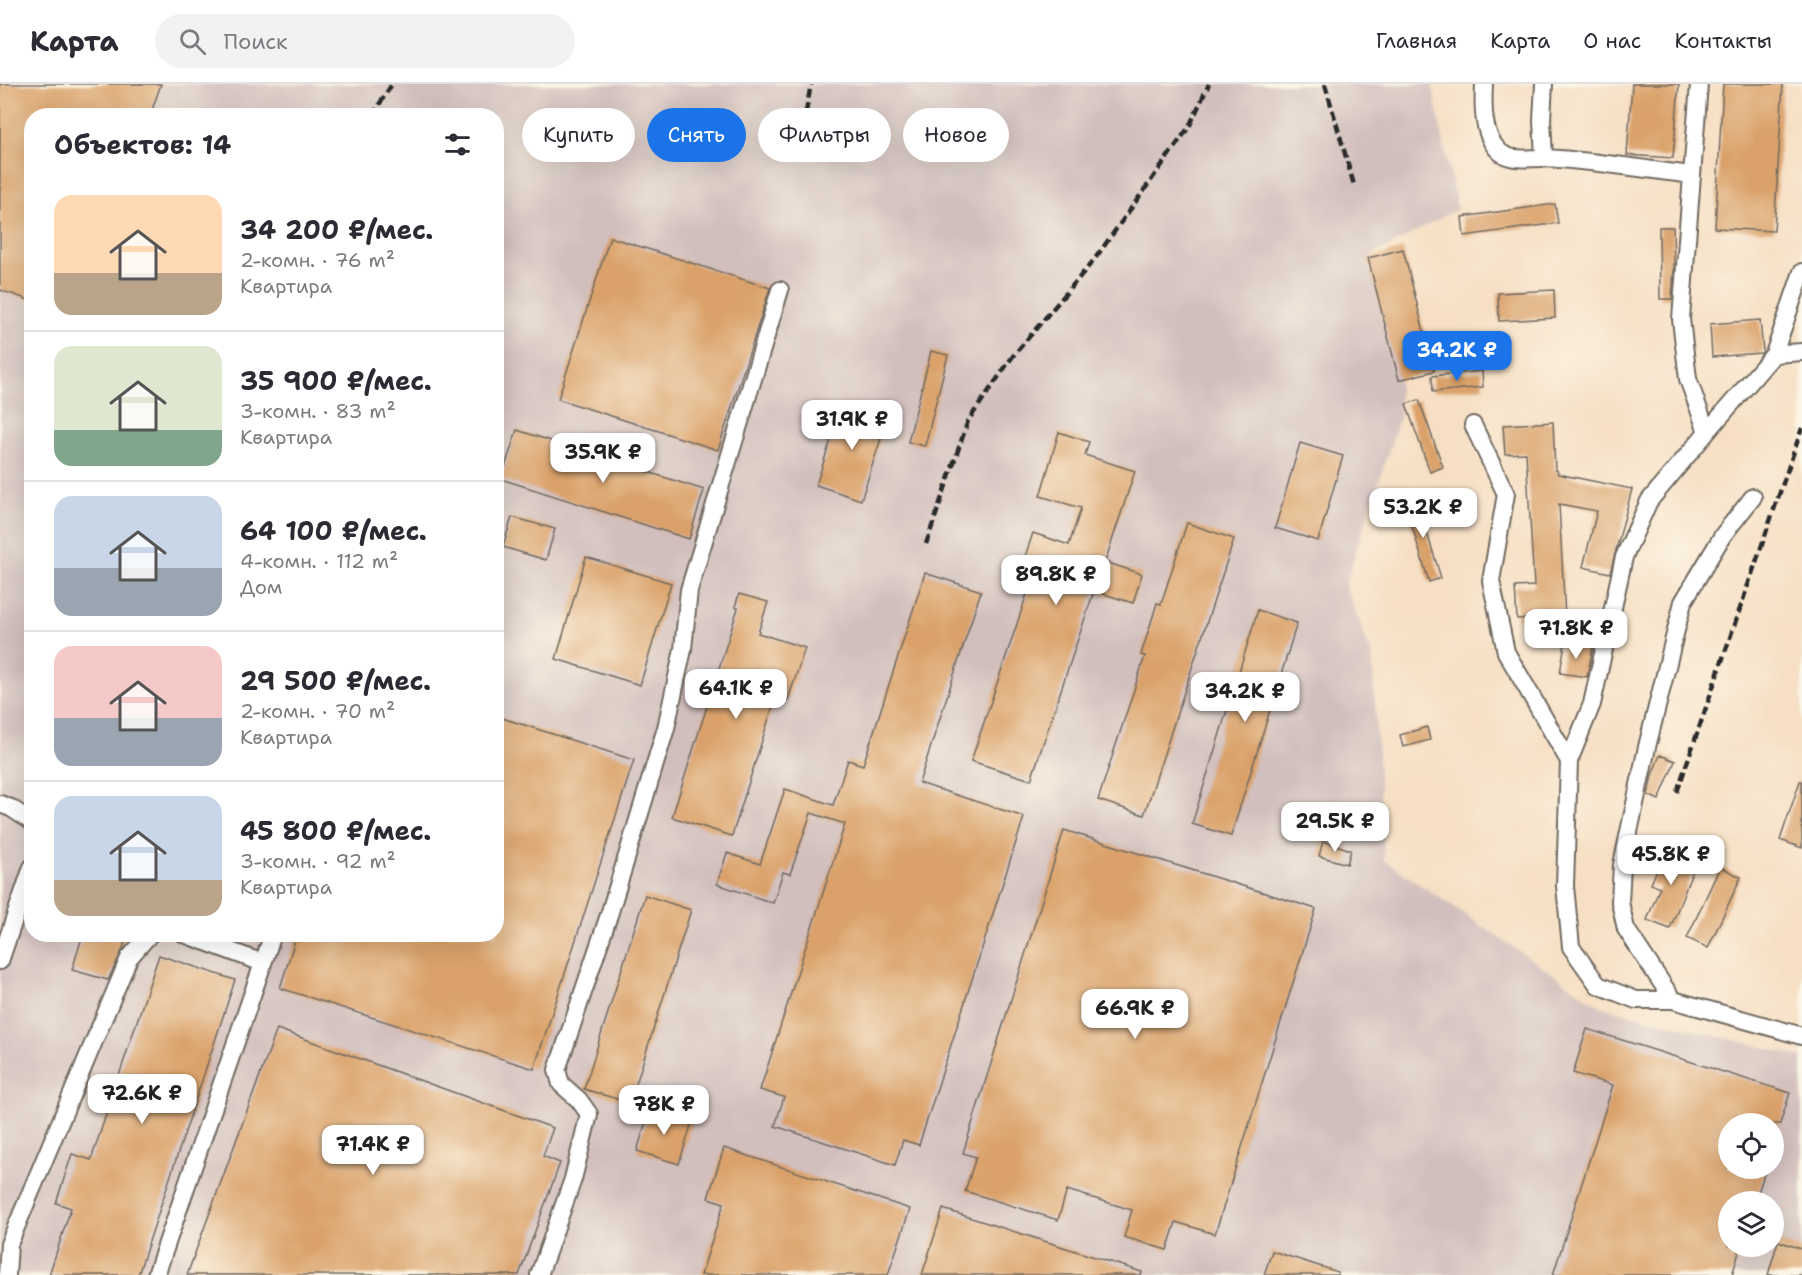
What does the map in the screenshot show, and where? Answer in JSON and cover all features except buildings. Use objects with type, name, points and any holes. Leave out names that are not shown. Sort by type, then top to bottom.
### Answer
[{"type":"street","points":[[1484,84],[1485,116],[1491,141],[1506,156],[1515,159],[1544,158],[1692,175]]},
{"type":"street","points":[[1544,84],[1542,120],[1544,158]]},
{"type":"street","points":[[1699,84],[1682,319],[1688,379],[1707,432]]},
{"type":"street","points":[[1802,272],[1774,354],[1648,501],[1624,557],[1592,704],[1569,761],[1565,886],[1571,947],[1598,984],[1636,999],[1673,1000],[1802,1036]]},
{"type":"street","points":[[539,1275],[573,1179],[589,1114],[579,1100],[561,1084],[557,1070],[609,915],[666,728],[683,649],[689,590],[780,290]]},
{"type":"street","points":[[1774,354],[1802,352]]},
{"type":"street","points":[[1473,425],[1506,494],[1491,581],[1506,652],[1569,761]]},
{"type":"street","points":[[1673,1000],[1626,929],[1620,903],[1622,865],[1647,747],[1683,602],[1723,535],[1753,497]]},
{"type":"street","points":[[0,804],[24,817]]},
{"type":"street","points":[[0,962],[24,891]]},
{"type":"street","points":[[7,1275],[9,1244],[129,958],[143,942]]},
{"type":"street","points":[[206,942],[263,963]]},
{"type":"street","points":[[156,1275],[270,942]]},
{"type":"shaded area","points":[[0,84],[1432,84],[1457,209],[1368,258],[1399,380],[1399,419],[1345,585],[1372,655],[1384,860],[1602,1007],[1802,1057],[1802,1275],[0,1275]]},
{"type":"railway","points":[[377,108],[392,84]]},
{"type":"railway","points":[[807,108],[811,84]]},
{"type":"railway","points":[[926,544],[968,421],[1013,356],[1094,260],[1142,193],[1189,127],[1209,84]]},
{"type":"railway","points":[[1325,84],[1354,185]]},
{"type":"railway","points":[[1677,792],[1802,428]]}]
